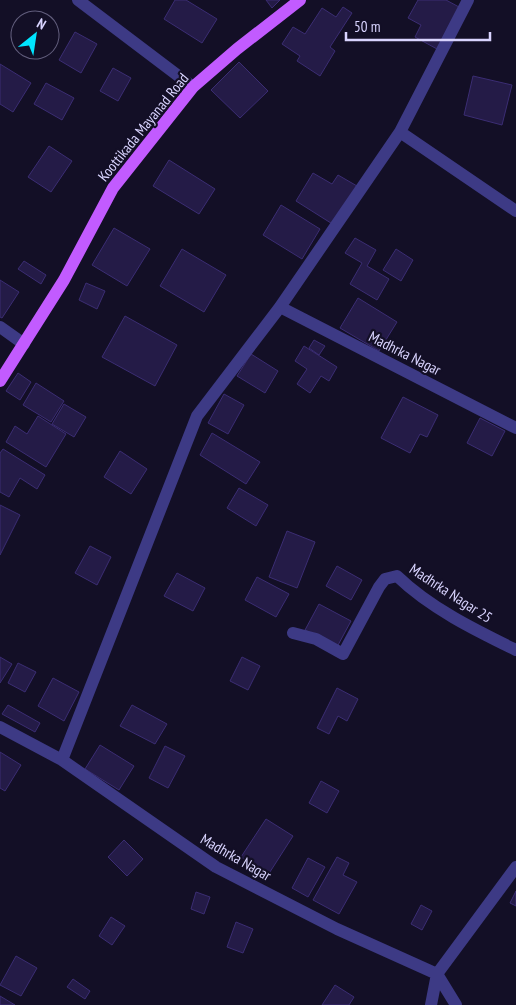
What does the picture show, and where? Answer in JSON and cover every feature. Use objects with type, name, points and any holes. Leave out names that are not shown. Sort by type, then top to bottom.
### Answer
[{"type":"main road","name":"Koottikada Mayanad Road","points":[[0,381],[64,280],[113,188],[193,88],[237,48],[300,0]]},
{"type":"street","points":[[78,0],[193,88]]},
{"type":"street","points":[[62,760],[197,416],[280,307],[400,132],[468,0]]},
{"type":"street","points":[[400,132],[516,211]]},
{"type":"street","name":"Madhrka Nagar","points":[[280,307],[516,428]]},
{"type":"street","points":[[0,327],[24,344]]},
{"type":"street","name":"Madhrka Nagar 25","points":[[293,634],[316,640],[343,654],[378,588],[385,579],[397,576],[409,588],[478,632],[516,650]]},
{"type":"street","name":"Madhrka Nagar","points":[[0,727],[62,760],[216,867],[337,930],[437,974]]},
{"type":"street","points":[[431,1005],[437,974],[516,867]]},
{"type":"street","points":[[437,974],[456,1005]]},
{"type":"building","points":[[175,0],[186,0],[217,19],[202,43],[164,19]]},
{"type":"building","points":[[266,0],[280,0],[272,8]]},
{"type":"building","points":[[418,0],[446,0],[459,7],[437,49],[415,37],[421,25],[408,18]]},
{"type":"building","points":[[343,7],[352,13],[330,47],[335,51],[320,76],[297,61],[300,56],[282,44],[293,27],[305,34],[322,8],[336,17]]},
{"type":"building","points":[[75,32],[97,44],[81,73],[59,60]]},
{"type":"building","points":[[239,62],[268,91],[240,118],[211,90]]},
{"type":"building","points":[[0,64],[31,83],[13,112],[0,104]]},
{"type":"building","points":[[113,68],[131,78],[118,101],[100,91]]},
{"type":"building","points":[[473,76],[512,85],[502,125],[464,115]]},
{"type":"building","points":[[46,83],[74,98],[62,120],[34,104]]},
{"type":"building","points":[[49,146],[72,161],[51,192],[28,177]]},
{"type":"building","points":[[169,160],[215,189],[199,214],[153,186]]},
{"type":"building","points":[[313,173],[332,184],[338,175],[357,186],[334,225],[296,201]]},
{"type":"building","points":[[281,205],[320,229],[302,259],[263,235]]},
{"type":"building","points":[[114,228],[150,249],[127,286],[92,265]]},
{"type":"building","points":[[355,238],[376,250],[367,266],[389,279],[377,300],[350,284],[362,263],[345,253]]},
{"type":"building","points":[[182,249],[226,275],[204,312],[160,286]]},
{"type":"building","points":[[396,249],[413,260],[401,281],[383,270]]},
{"type":"building","points":[[24,261],[46,275],[41,284],[18,269]]},
{"type":"building","points":[[0,280],[19,292],[2,318],[0,317]]},
{"type":"building","points":[[86,283],[105,291],[97,309],[79,300]]},
{"type":"building","points":[[358,298],[397,322],[379,351],[340,328]]},
{"type":"building","points":[[125,316],[177,345],[155,386],[102,357]]},
{"type":"building","points":[[314,340],[325,346],[319,355],[309,348]]},
{"type":"building","points":[[304,346],[337,367],[329,381],[321,376],[310,393],[297,384],[307,369],[295,361]]},
{"type":"building","points":[[251,354],[278,371],[265,393],[237,376]]},
{"type":"building","points":[[18,373],[31,382],[20,400],[6,391]]},
{"type":"building","points":[[36,383],[64,401],[51,422],[23,405]]},
{"type":"building","points":[[224,394],[244,405],[228,434],[208,423]]},
{"type":"building","points":[[403,397],[438,415],[427,437],[420,434],[410,453],[381,438]]},
{"type":"building","points":[[64,404],[86,417],[74,437],[52,424]]},
{"type":"building","points":[[38,416],[66,434],[46,467],[6,442],[15,426],[27,434]]},
{"type":"building","points":[[480,418],[505,431],[492,456],[467,443]]},
{"type":"building","points":[[212,433],[260,462],[246,484],[200,455]]},
{"type":"building","points":[[3,449],[45,475],[37,489],[20,478],[9,497],[0,492],[0,453]]},
{"type":"building","points":[[120,451],[147,469],[131,494],[104,477]]},
{"type":"building","points":[[239,488],[268,505],[256,526],[227,508]]},
{"type":"building","points":[[0,505],[20,515],[0,555]]},
{"type":"building","points":[[287,531],[315,542],[297,588],[269,577]]},
{"type":"building","points":[[90,546],[111,557],[97,585],[75,573]]},
{"type":"building","points":[[337,566],[362,580],[351,600],[326,586]]},
{"type":"building","points":[[177,573],[205,588],[193,611],[164,596]]},
{"type":"building","points":[[257,577],[289,594],[276,617],[245,600]]},
{"type":"building","points":[[319,604],[351,621],[337,647],[305,630]]},
{"type":"building","points":[[0,657],[12,664],[0,683]]},
{"type":"building","points":[[242,657],[260,666],[248,690],[230,681]]},
{"type":"building","points":[[18,663],[36,672],[25,692],[8,683]]},
{"type":"building","points":[[53,678],[79,692],[64,721],[38,706]]},
{"type":"building","points":[[337,688],[358,699],[347,721],[338,716],[329,734],[317,728]]},
{"type":"building","points":[[8,705],[40,723],[35,732],[2,714]]},
{"type":"building","points":[[132,705],[167,724],[155,744],[120,726]]},
{"type":"building","points":[[100,745],[134,766],[119,790],[85,769]]},
{"type":"building","points":[[165,746],[185,756],[168,788],[149,778]]},
{"type":"building","points":[[0,752],[21,765],[5,791],[0,788]]},
{"type":"building","points":[[321,781],[339,791],[327,813],[309,803]]},
{"type":"building","points":[[266,819],[293,836],[268,875],[241,857]]},
{"type":"building","points":[[124,840],[143,859],[127,876],[108,857]]},
{"type":"building","points":[[337,857],[349,863],[343,875],[357,882],[339,914],[313,900]]},
{"type":"building","points":[[308,858],[325,867],[308,897],[292,888]]},
{"type":"building","points":[[516,891],[516,906],[510,903]]},
{"type":"building","points":[[196,892],[210,897],[204,914],[191,909]]},
{"type":"building","points":[[421,905],[432,911],[422,930],[411,924]]},
{"type":"building","points":[[111,917],[125,926],[112,945],[99,936]]},
{"type":"building","points":[[236,922],[253,929],[243,953],[227,947]]},
{"type":"building","points":[[16,956],[37,968],[21,996],[0,985]]},
{"type":"building","points":[[73,979],[90,991],[85,999],[67,987]]},
{"type":"building","points":[[335,985],[354,997],[349,1005],[322,1005]]},
{"type":"building","points":[[0,996],[15,1005],[0,1005]]}]
